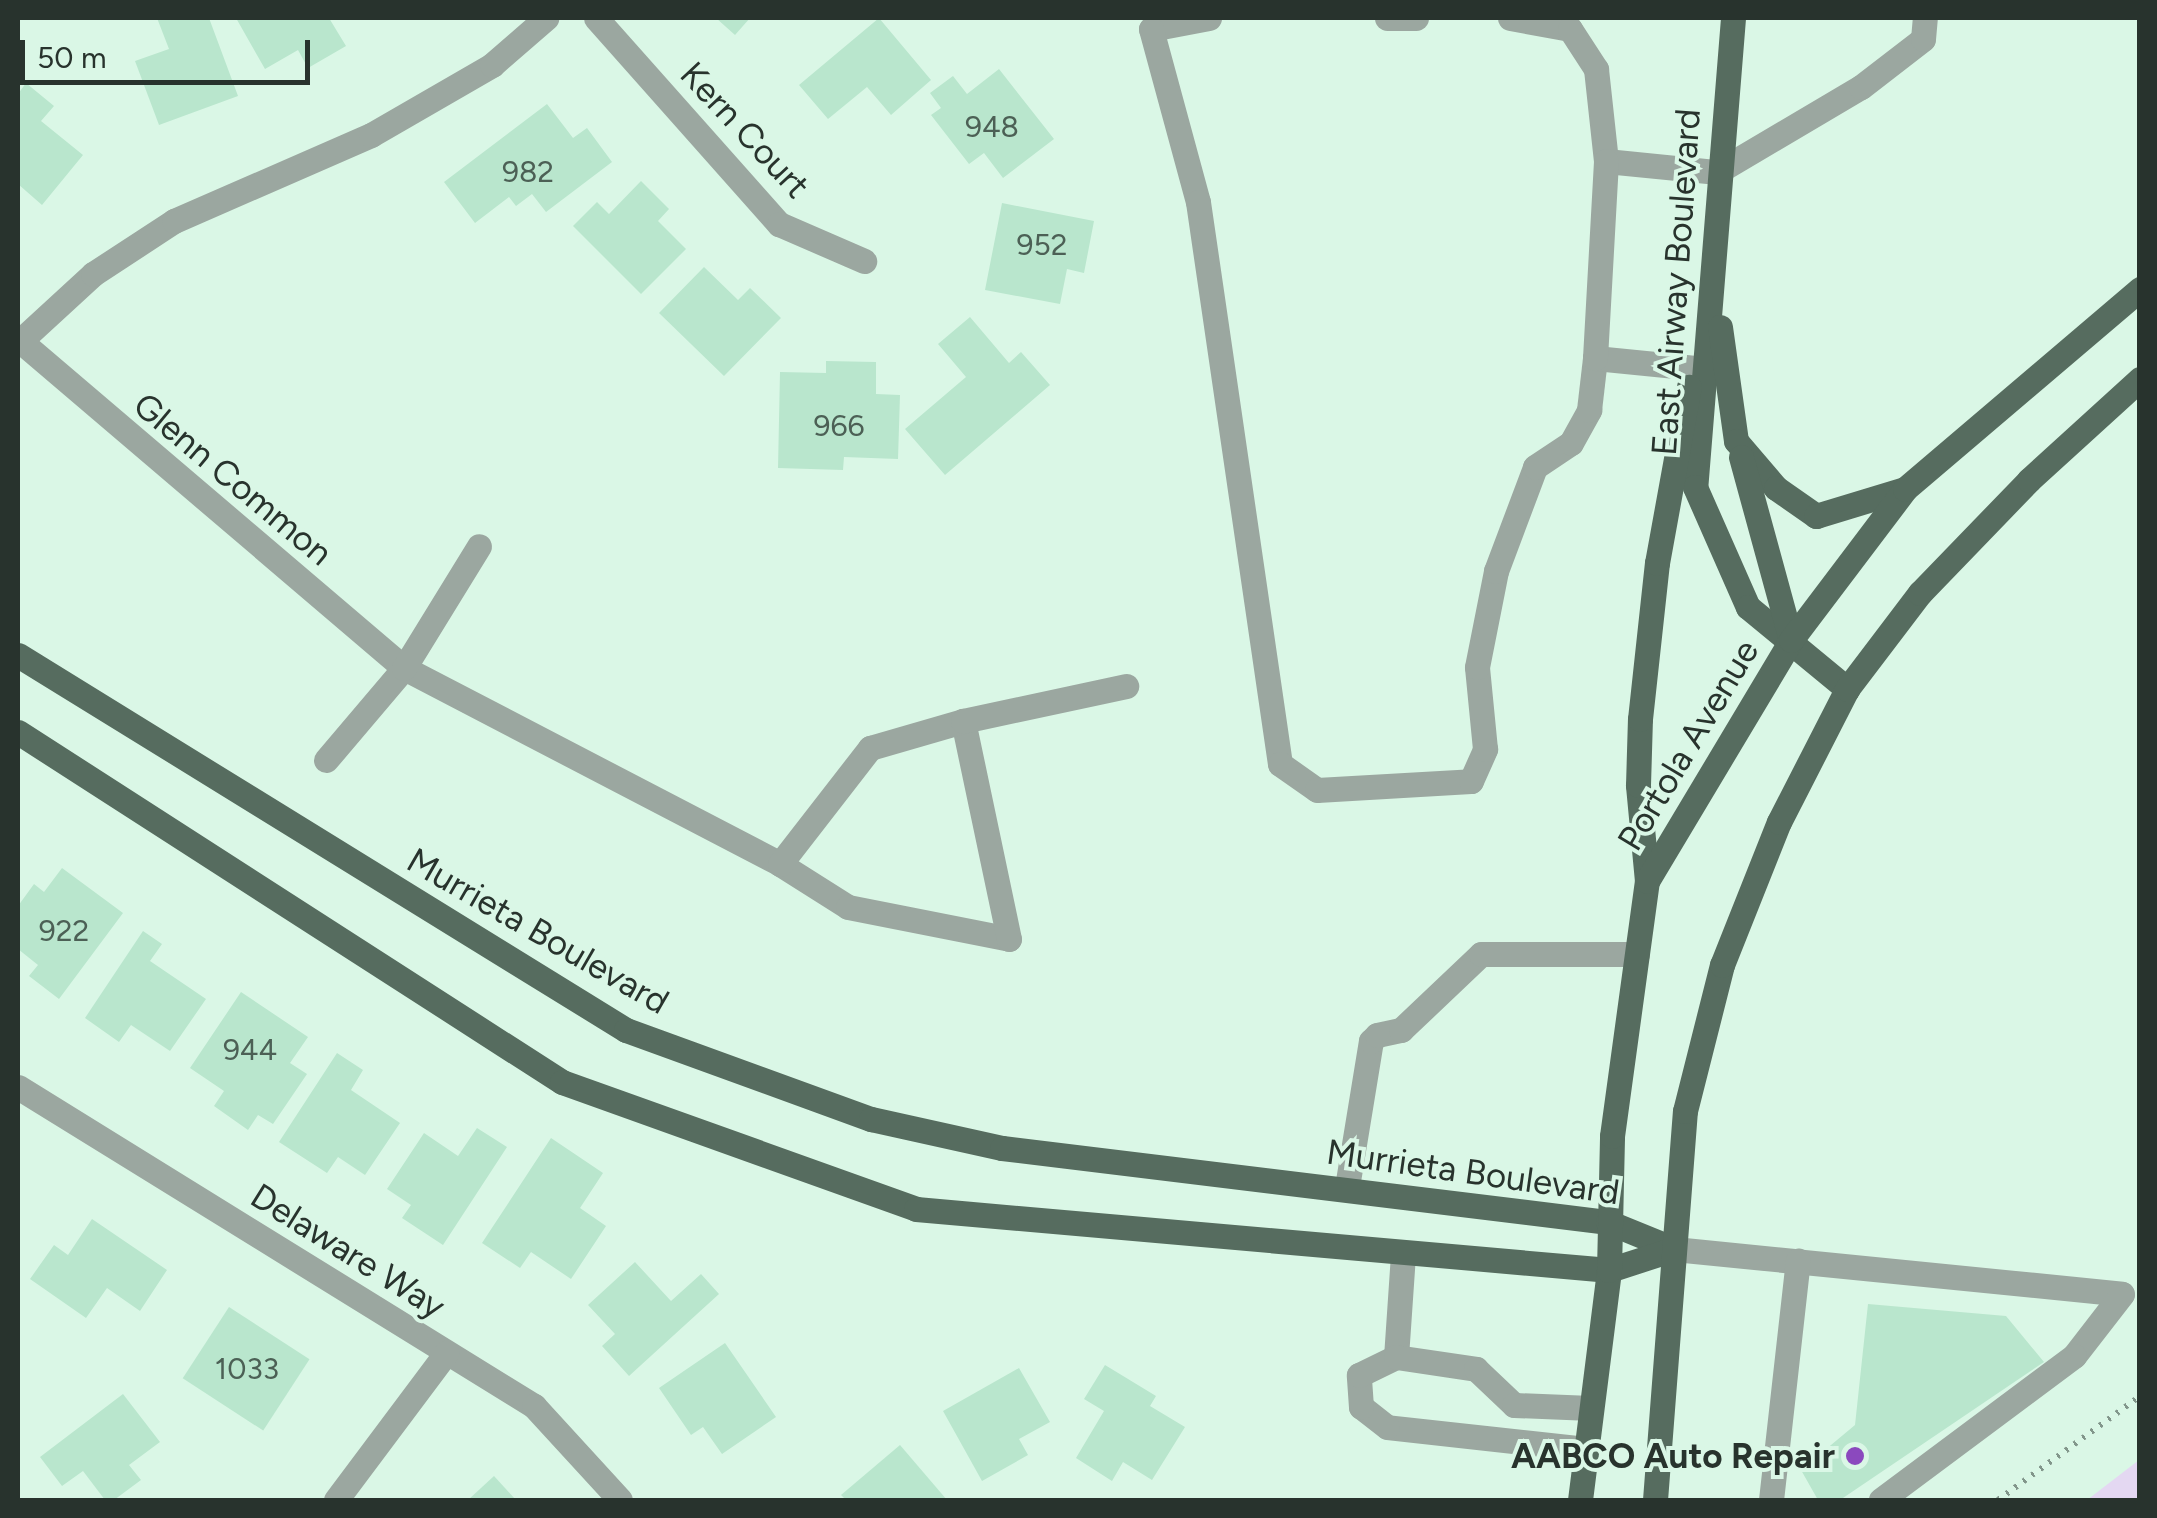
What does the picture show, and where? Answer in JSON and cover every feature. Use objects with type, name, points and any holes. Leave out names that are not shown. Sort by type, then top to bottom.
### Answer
[{"type":"main road","name":"East Airway Boulevard","points":[[1733,18],[1714,249],[1736,441],[1791,640]]},
{"type":"main road","points":[[1647,881],[1638,785],[1640,719],[1657,564],[1698,368],[1714,249]]},
{"type":"main road","name":"Portola Avenue","points":[[1580,1500],[1608,1270],[1608,1222],[1647,881],[1791,640],[1905,489],[2140,289]]},
{"type":"main road","name":"East Airway Boulevard","points":[[1698,368],[1696,487],[1748,607],[1846,688]]},
{"type":"main road","points":[[1655,1500],[1684,1111],[1722,966],[1778,822],[1846,688],[1947,564],[2140,380]]},
{"type":"main road","points":[[1736,441],[1765,478],[1816,516],[1905,489]]},
{"type":"main road","name":"Murrieta Boulevard","points":[[18,655],[626,1030],[871,1119],[1002,1148],[1347,1187],[1608,1222],[1674,1249]]},
{"type":"main road","name":"Murrieta Boulevard","points":[[18,732],[562,1082],[916,1209],[1608,1270],[1674,1249]]},
{"type":"street","points":[[18,341],[93,274],[174,221],[372,135],[492,66],[546,18]]},
{"type":"street","name":"Kern Court","points":[[596,18],[779,224],[864,261]]},
{"type":"street","points":[[1209,18],[1151,28],[1198,202],[1280,764],[1317,790],[1471,780],[1485,750],[1477,666],[1496,571],[1535,467],[1572,444],[1589,410],[1606,161],[1596,69],[1570,29],[1510,18]]},
{"type":"street","points":[[1387,18],[1416,18]]},
{"type":"street","points":[[1606,161],[1718,172],[1862,86],[1923,40],[1924,18]]},
{"type":"street","name":"Glenn Common","points":[[18,341],[404,668],[780,864],[848,907],[1010,939],[963,720]]},
{"type":"street","points":[[1595,358],[1698,368]]},
{"type":"street","points":[[326,760],[404,668],[479,546]]},
{"type":"street","points":[[780,864],[870,748],[963,720],[1126,686]]},
{"type":"street","points":[[1347,1187],[1371,1041],[1377,1034],[1401,1030],[1481,954],[1637,954]]},
{"type":"street","name":"Delaware Way","points":[[20,1094],[534,1406],[620,1500]]},
{"type":"street","points":[[1674,1249],[2122,1294],[2074,1356],[1881,1500]]},
{"type":"street","points":[[1396,1358],[1403,1253]]},
{"type":"street","points":[[1771,1500],[1798,1261]]},
{"type":"street","points":[[336,1500],[446,1352]]},
{"type":"street","points":[[1586,1448],[1387,1427],[1361,1407],[1359,1375],[1396,1358],[1476,1368],[1514,1405],[1591,1408]]},
{"type":"path","points":[[1998,1500],[2140,1396]]},
{"type":"shaded area","points":[[2139,1460],[2139,1500],[2087,1500]]},
{"type":"building","points":[[157,18],[209,18],[238,96],[159,125],[135,61],[169,49]]},
{"type":"building","points":[[236,18],[329,18],[346,46],[308,68],[298,50],[265,69]]},
{"type":"building","points":[[716,18],[750,18],[735,35]]},
{"type":"building","points":[[879,18],[931,80],[891,115],[867,87],[828,119],[799,85]]},
{"type":"building","points":[[999,69],[1054,139],[1003,178],[984,153],[969,164],[931,115],[941,108],[930,93],[953,76],[967,94]]},
{"type":"building","points":[[26,83],[54,106],[41,121],[83,155],[42,205],[18,184],[18,94]]},
{"type":"building","points":[[547,104],[573,138],[587,128],[612,162],[546,212],[532,194],[516,206],[509,197],[475,223],[444,182]]},
{"type":"building","points":[[641,181],[669,209],[658,221],[686,249],[641,294],[573,226],[597,202],[609,214]]},
{"type":"building","points":[[1002,203],[1094,221],[1084,273],[1067,269],[1060,304],[985,290]]},
{"type":"building","points":[[704,267],[738,300],[750,288],[781,318],[724,376],[659,313]]},
{"type":"building","points":[[970,317],[1009,363],[1021,352],[1050,385],[945,475],[905,429],[966,377],[938,344]]},
{"type":"building","points":[[826,361],[876,362],[876,394],[900,395],[898,459],[844,457],[843,470],[778,468],[780,372],[826,373]]},
{"type":"building","points":[[62,868],[123,913],[59,999],[29,976],[38,965],[18,949],[18,906],[34,884],[44,892]]},
{"type":"building","points":[[143,931],[162,944],[150,961],[206,999],[170,1051],[131,1025],[119,1042],[85,1018]]},
{"type":"building","points":[[241,992],[308,1037],[290,1063],[307,1074],[273,1124],[258,1115],[248,1130],[214,1106],[224,1091],[190,1068]]},
{"type":"building","points":[[337,1053],[363,1070],[351,1090],[400,1123],[365,1175],[338,1157],[327,1173],[279,1142]]},
{"type":"building","points":[[477,1128],[507,1147],[443,1245],[402,1218],[411,1205],[387,1189],[424,1133],[458,1156]]},
{"type":"building","points":[[551,1138],[603,1173],[580,1208],[606,1226],[571,1279],[531,1252],[520,1268],[482,1243]]},
{"type":"building","points":[[92,1219],[167,1270],[140,1311],[107,1288],[86,1318],[30,1279],[54,1245],[68,1255]]},
{"type":"building","points":[[635,1262],[671,1301],[701,1274],[719,1294],[629,1376],[602,1346],[615,1334],[588,1305]]},
{"type":"building","points":[[1868,1304],[2006,1316],[2044,1362],[1840,1500],[1818,1500],[1801,1470],[1855,1425]]},
{"type":"building","points":[[229,1307],[310,1359],[263,1431],[183,1378]]},
{"type":"building","points":[[725,1343],[776,1417],[722,1454],[703,1427],[691,1435],[659,1388]]},
{"type":"building","points":[[1105,1365],[1156,1396],[1150,1406],[1185,1427],[1152,1480],[1123,1462],[1112,1481],[1076,1458],[1104,1411],[1084,1399]]},
{"type":"building","points":[[1019,1368],[1050,1422],[1019,1439],[1028,1455],[982,1481],[943,1411]]},
{"type":"building","points":[[123,1394],[160,1442],[129,1465],[141,1480],[114,1500],[105,1500],[83,1471],[62,1486],[40,1457]]},
{"type":"building","points":[[900,1445],[947,1500],[846,1500],[841,1495]]},
{"type":"building","points":[[494,1476],[516,1500],[468,1500]]},
{"type":"place","name":"AABCO Auto Repair","points":[[1855,1456]]}]
